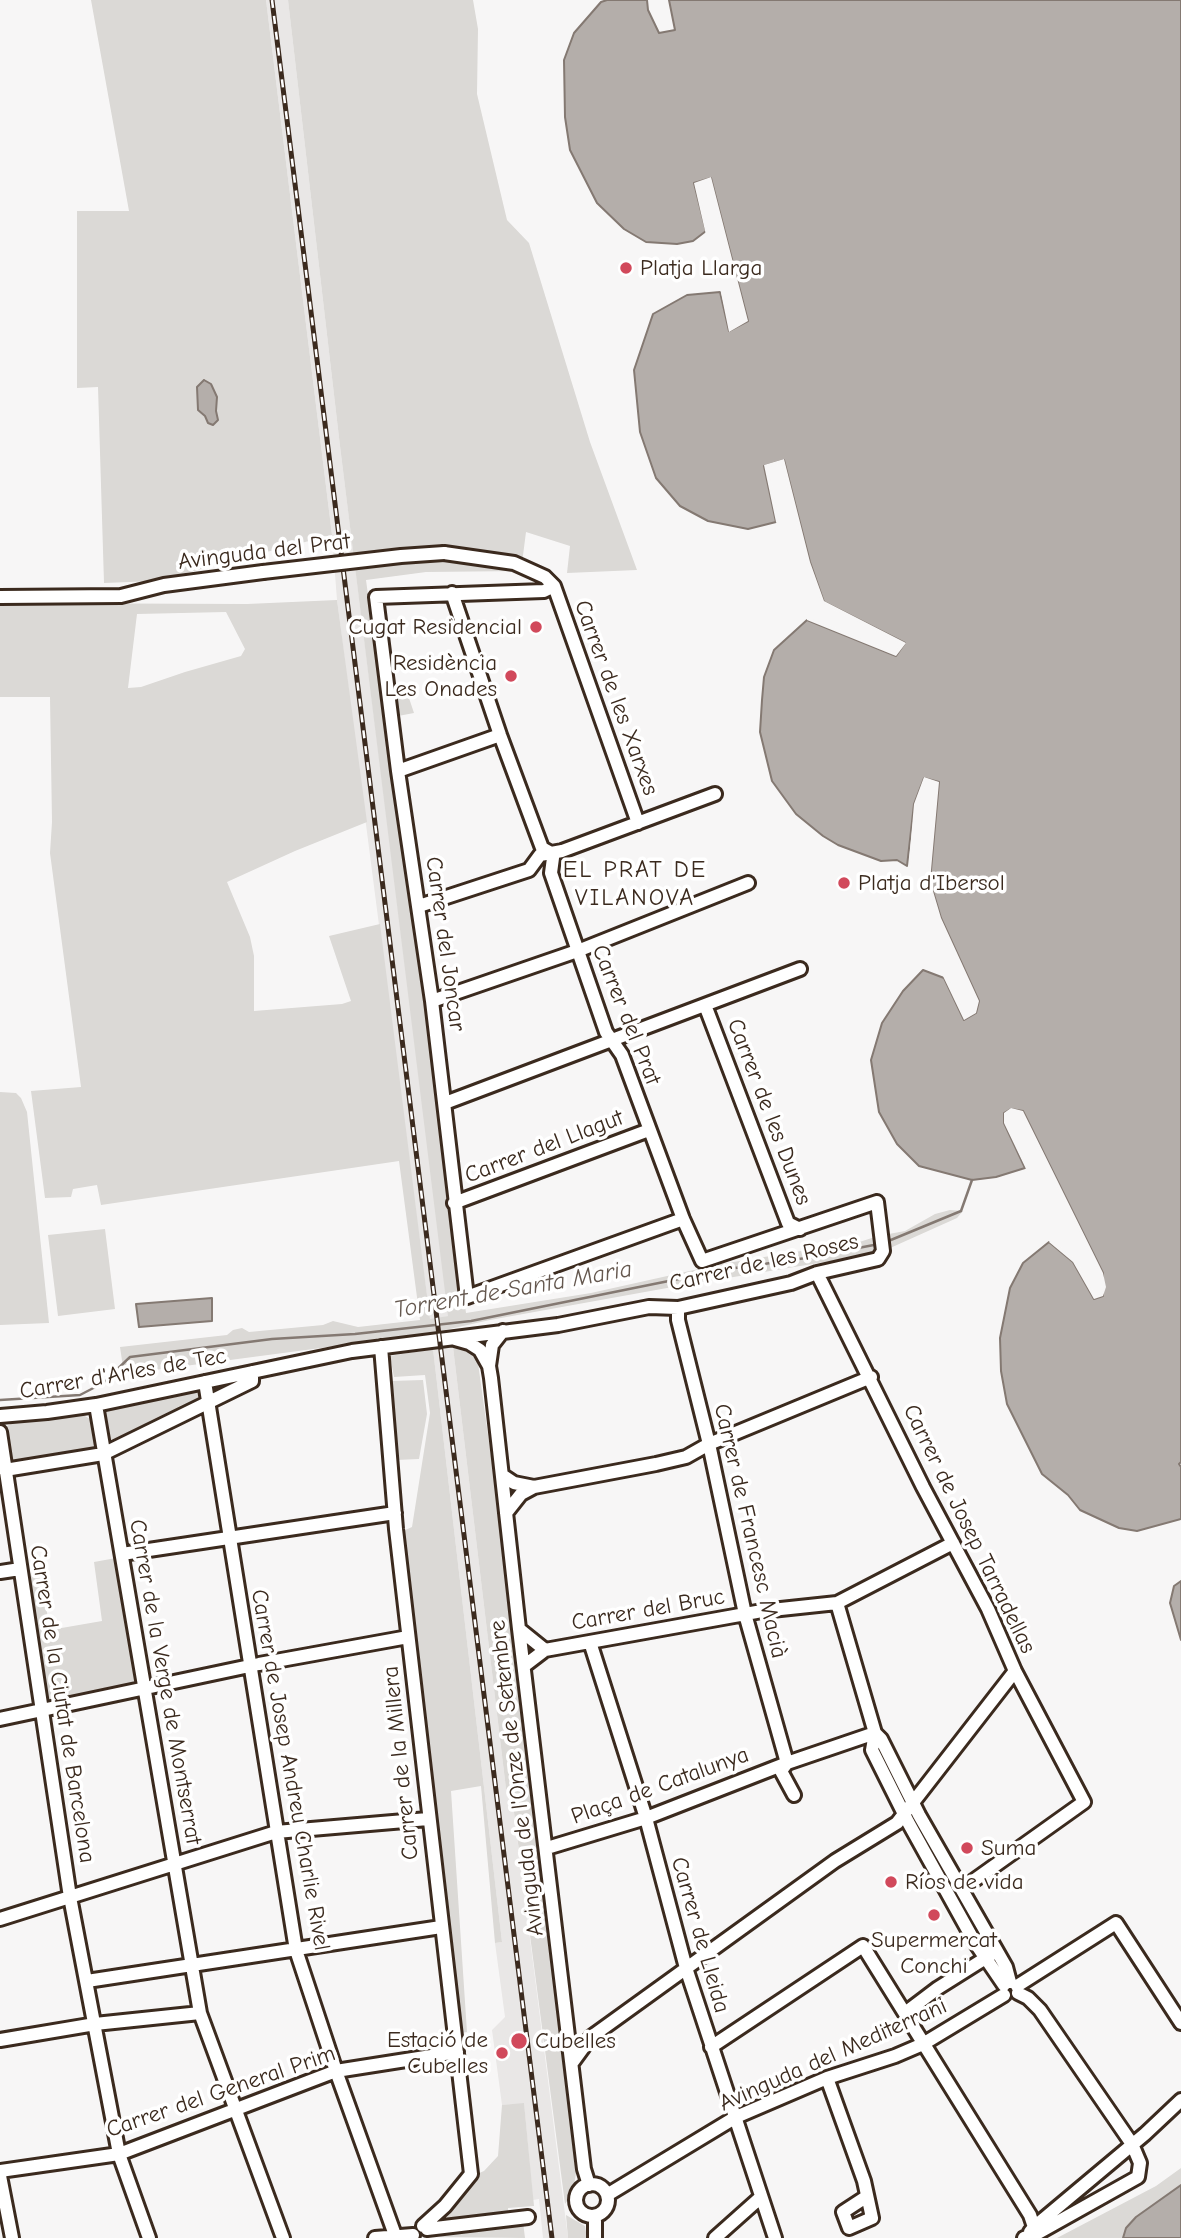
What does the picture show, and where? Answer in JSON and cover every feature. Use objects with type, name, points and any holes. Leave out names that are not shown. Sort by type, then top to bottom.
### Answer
[{"type":"street","name":"Avinguda del Prat","points":[[0,597],[121,596],[164,585],[444,553],[514,563],[545,577],[554,586]]},
{"type":"street","points":[[526,591],[535,582],[533,571]]},
{"type":"street","points":[[452,593],[544,591],[554,586]]},
{"type":"street","name":"Carrer de les Xarxes","points":[[554,586],[638,823]]},
{"type":"street","name":"Carrer del Joncar","points":[[452,593],[376,597],[432,1002],[467,1297],[683,1219]]},
{"type":"street","name":"Carrer del Prat","points":[[452,593],[542,848],[551,853],[551,873],[609,1039],[622,1055],[683,1219],[702,1261],[785,1228]]},
{"type":"street","points":[[398,771],[500,735]]},
{"type":"street","points":[[419,906],[529,870],[540,855],[562,851],[715,794]]},
{"type":"street","points":[[432,1002],[579,951],[748,883]]},
{"type":"street","points":[[444,1103],[800,969]]},
{"type":"street","name":"Carrer de les Dunes","points":[[705,1005],[785,1228]]},
{"type":"street","name":"Carrer del Llagut","points":[[454,1203],[649,1130]]},
{"type":"street","name":"Carrer de les Roses","points":[[453,1338],[558,1325],[649,1307],[678,1308],[791,1283],[880,1253],[881,1232],[877,1202],[800,1229],[785,1228]]},
{"type":"street","name":"Carrer de Josep Tarradellas","points":[[817,1273],[871,1377],[923,1487],[988,1609],[1015,1671],[1084,1802],[962,1889]]},
{"type":"street","name":"Carrer de Francesc Macià","points":[[678,1308],[678,1320],[709,1444],[745,1614],[787,1763]]},
{"type":"street","name":"Avinguda de l'Onze de Setembre","points":[[503,1331],[492,1345],[489,1366],[584,2169],[589,2185]]},
{"type":"street","points":[[453,1338],[480,1350],[489,1366]]},
{"type":"street","name":"Carrer d'Arles de Tec","points":[[0,1416],[96,1405],[252,1372],[381,1348],[453,1338]]},
{"type":"street","name":"Carrer de la Millera","points":[[381,1348],[408,1637],[471,2174],[421,2233]]},
{"type":"street","name":"Carrer d'Arles de Tec","points":[[3,1468],[103,1454],[252,1381],[252,1372]]},
{"type":"street","points":[[506,1513],[521,1494],[534,1487],[686,1457],[709,1444],[871,1377]]},
{"type":"street","name":"Carrer de Josep Andreu Charlie Rivel","points":[[205,1382],[296,1950],[395,2235]]},
{"type":"street","name":"Carrer de la Verge de Montserrat","points":[[96,1405],[200,2014]]},
{"type":"street","name":"Carrer de la Ciutat de Barcelona","points":[[0,1432],[3,1468],[70,1897],[95,2024]]},
{"type":"street","points":[[502,1475],[514,1483],[534,1487]]},
{"type":"street","points":[[122,1554],[396,1513]]},
{"type":"street","name":"Carrer del Bruc","points":[[524,1666],[545,1650],[745,1614],[837,1603],[953,1543]]},
{"type":"street","points":[[0,1572],[20,1569]]},
{"type":"street","points":[[837,1603],[875,1733],[872,1750],[904,1814],[974,1941],[1006,1967],[1011,1988],[1028,1998],[1040,2010],[1132,2144],[1140,2163],[1138,2177],[1038,2233],[1028,2233]]},
{"type":"street","name":"Carrer del Bruc","points":[[519,1629],[545,1650]]},
{"type":"street","points":[[0,1719],[250,1665],[408,1637]]},
{"type":"street","name":"Carrer de Lleida","points":[[590,1642],[646,1818],[710,2047],[775,2238]]},
{"type":"street","points":[[572,2063],[588,2039],[835,1861],[897,1823],[1015,1671]]},
{"type":"street","points":[[875,1733],[881,1739],[962,1889],[991,1955]]},
{"type":"street","name":"Plaça de Catalunya","points":[[547,1848],[646,1818],[787,1763],[875,1733]]},
{"type":"street","name":"Plaça de Catalunya","points":[[787,1763],[781,1771],[794,1794]]},
{"type":"street","points":[[0,1919],[276,1832],[428,1819]]},
{"type":"street","name":"Avinguda del Mediterrani","points":[[607,2195],[736,2117],[827,2078],[923,2044],[1116,1923],[1181,2023]]},
{"type":"street","points":[[87,1981],[440,1927]]},
{"type":"street","points":[[710,2047],[863,1946],[1030,2215],[1028,2233]]},
{"type":"street","points":[[905,2013],[938,1988],[991,1955]]},
{"type":"street","points":[[0,2039],[95,2024],[200,2014],[283,2238]]},
{"type":"street","points":[[95,2024],[119,2154],[149,2238]]},
{"type":"street","points":[[570,2034],[588,2039]]},
{"type":"street","name":"Carrer del General Prim","points":[[0,2173],[119,2154],[336,2071],[457,2052]]},
{"type":"street","points":[[827,2078],[864,2181],[866,2197]]},
{"type":"street","points":[[1028,2233],[1181,2100]]},
{"type":"street","points":[[0,2173],[12,2238]]},
{"type":"street","points":[[1097,2173],[1110,2180],[1110,2193]]},
{"type":"street","points":[[589,2185],[600,2187],[607,2195],[605,2208],[595,2216],[572,2209],[579,2190],[589,2185]]},
{"type":"street","points":[[715,2238],[761,2197]]},
{"type":"street","points":[[595,2216],[595,2238]]},
{"type":"street","points":[[375,2238],[527,2217]]},
{"type":"shaded area","points":[[91,0],[266,0],[332,535],[155,581],[104,583],[98,387],[77,388],[77,211],[129,211]]},
{"type":"shaded area","points":[[266,0],[288,0],[340,446],[449,1316],[430,1320],[337,600],[332,535]]},
{"type":"shaded area","points":[[288,0],[473,0],[478,29],[477,94],[507,220],[529,243],[590,442],[637,570],[567,573],[570,546],[526,532],[521,571],[426,572],[366,580],[466,1313],[591,1293],[721,1264],[847,1246],[905,1231],[935,1214],[950,1210],[963,1211],[957,1218],[879,1253],[667,1288],[427,1334],[124,1374],[120,1347],[227,1335],[242,1328],[249,1332],[323,1325],[333,1321],[358,1327],[420,1320],[399,1161],[101,1205],[97,1185],[73,1189],[71,1197],[45,1198],[31,1091],[81,1087],[50,853],[50,697],[0,697],[0,603],[247,604],[337,600],[367,822],[227,882],[250,937],[254,956],[254,1011],[351,1001],[329,936],[380,924],[430,1319],[448,1316],[340,446]],"holes":[[[226,612],[245,649],[241,656],[141,687],[128,688],[137,614]]]},
{"type":"shaded area","points":[[647,0],[648,10],[659,33],[675,30],[669,0],[1181,0],[1181,1519],[1137,1531],[1119,1528],[1080,1510],[1068,1495],[1042,1474],[1007,1404],[1001,1371],[1000,1338],[1010,1288],[1023,1263],[1049,1242],[1073,1262],[1094,1299],[1103,1296],[1103,1273],[1023,1111],[1011,1109],[1004,1113],[1004,1123],[1025,1168],[996,1177],[972,1180],[919,1166],[897,1144],[879,1112],[871,1060],[882,1023],[903,991],[923,970],[944,978],[964,1020],[976,1013],[979,1001],[941,918],[930,881],[939,782],[924,778],[914,804],[907,866],[897,860],[881,861],[838,845],[796,814],[772,781],[760,732],[764,677],[774,650],[807,620],[896,656],[905,643],[824,602],[810,562],[784,460],[764,466],[776,522],[748,529],[708,521],[680,506],[656,478],[640,432],[634,370],[653,314],[687,295],[720,292],[729,331],[748,321],[711,178],[694,183],[706,231],[693,241],[677,244],[646,242],[624,229],[597,203],[570,150],[565,117],[564,60],[574,33],[601,2]]},
{"type":"shaded area","points":[[204,380],[211,384],[217,397],[218,420],[213,425],[208,423],[198,410],[197,387]]},
{"type":"shaded area","points":[[404,683],[414,713],[398,716],[393,687]]},
{"type":"shaded area","points":[[0,1092],[16,1093],[27,1112],[49,1323],[0,1325]]},
{"type":"shaded area","points":[[105,1229],[115,1309],[58,1316],[48,1235]]},
{"type":"shaded area","points":[[212,1298],[212,1321],[139,1327],[136,1304]]},
{"type":"shaded area","points":[[453,1347],[507,1797],[512,1797],[568,2238],[543,2238],[539,2199],[533,2200],[524,2104],[502,2105],[492,2030],[505,2017],[495,1943],[502,1942],[433,1349]]},
{"type":"shaded area","points":[[453,1347],[468,1350],[478,1363],[499,1514],[576,2173],[573,2192],[565,2204],[512,1797],[507,1797]]},
{"type":"shaded area","points":[[433,1349],[502,1942],[495,1943],[481,1786],[451,1791],[467,2032],[461,2033],[403,1531],[412,1527],[430,1413],[425,1375],[394,1377],[390,1356]]},
{"type":"shaded area","points":[[423,1380],[427,1414],[419,1459],[396,1460],[391,1381]]},
{"type":"shaded area","points":[[196,1388],[201,1391],[202,1402],[121,1442],[109,1439],[103,1419],[104,1408]]},
{"type":"shaded area","points":[[78,1412],[90,1419],[95,1443],[90,1453],[10,1464],[5,1433],[7,1426],[14,1422]]},
{"type":"shaded area","points":[[116,1558],[136,1684],[48,1702],[27,1574],[40,1572],[50,1630],[102,1621],[94,1562]]},
{"type":"shaded area","points":[[1181,1581],[1181,1640],[1170,1603],[1174,1586]]},
{"type":"shaded area","points":[[524,2103],[534,2206],[508,2208],[508,2214],[442,2221],[477,2174],[484,2171],[498,2156],[502,2105]]},
{"type":"shaded area","points":[[1181,2168],[1181,2238],[1057,2238],[1156,2186]]},
{"type":"shaded area","points":[[1181,2185],[1181,2238],[1123,2238],[1126,2228],[1136,2217]]},
{"type":"shaded area","points":[[566,2215],[585,2226],[587,2238],[568,2238]]},
{"type":"shaded area","points":[[523,2222],[525,2238],[437,2237]]},
{"type":"pier","points":[[711,177],[748,321],[729,332],[720,288],[724,291],[732,326],[744,319],[709,182],[698,185],[709,231],[706,235],[694,183]]},
{"type":"pier","points":[[784,459],[810,562],[824,601],[906,643],[896,656],[807,620],[806,616],[895,652],[900,644],[821,603],[807,563],[781,464],[768,468],[780,521],[778,525],[776,522],[764,465]]},
{"type":"pier","points":[[924,777],[939,782],[930,881],[941,918],[979,1001],[976,1013],[964,1020],[942,974],[947,976],[955,989],[965,1015],[973,1010],[975,1001],[938,919],[927,882],[935,785],[926,782],[918,805],[910,868],[909,862],[914,804]]},
{"type":"pier","points":[[1011,1108],[1023,1111],[1103,1273],[1106,1287],[1103,1296],[1094,1299],[1073,1262],[1049,1242],[1051,1239],[1076,1260],[1095,1295],[1100,1294],[1100,1274],[1021,1114],[1012,1112],[1007,1115],[1007,1122],[1029,1166],[1027,1171],[1004,1123],[1004,1113]]},
{"type":"waterway","name":"Torrent de Santa Maria","points":[[886,1242],[961,1211],[972,1180]]},
{"type":"waterway","name":"Torrent de Santa Maria","points":[[0,1400],[80,1395],[103,1383],[130,1357],[272,1339],[355,1334],[471,1321],[728,1269],[879,1244]]},
{"type":"railway","points":[[272,0],[552,2238]]},
{"type":"place","name":"Platja Llarga","points":[[626,268]]},
{"type":"place","name":"Cugat Residencial","points":[[536,627]]},
{"type":"place","name":"Residència Les Onades","points":[[511,676]]},
{"type":"place","name":"Platja d'Ibersol","points":[[844,883]]},
{"type":"place","name":"Suma","points":[[967,1848]]},
{"type":"place","name":"Ríos de vida","points":[[891,1882]]},
{"type":"place","name":"Supermercat Conchi","points":[[934,1915]]},
{"type":"place","name":"Cubelles","points":[[519,2041]]},
{"type":"place","name":"Estació de Cubelles","points":[[502,2053]]},
{"type":"district","name":"EL PRAT DE VILANOVA","points":[[635,884]]}]
